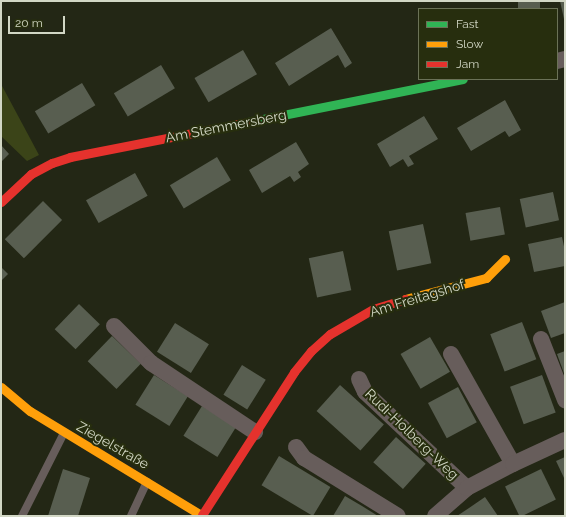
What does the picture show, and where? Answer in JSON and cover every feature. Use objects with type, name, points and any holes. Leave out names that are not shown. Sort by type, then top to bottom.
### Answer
[{"type":"street","name":"Am Stemmersberg","points":[[1,202],[31,174],[70,157],[458,80]]},
{"type":"street","name":"Am Freitagshof","points":[[202,516],[294,372],[311,352],[330,334],[373,309],[486,278],[505,259]]},
{"type":"street","points":[[114,326],[151,363],[255,432]]},
{"type":"street","points":[[541,339],[565,400]]},
{"type":"street","points":[[451,354],[513,464]]},
{"type":"street","name":"Rudi-Holberg-Weg","points":[[359,379],[365,392],[467,488]]},
{"type":"street","name":"Ziegelstraße","points":[[1,387],[17,402],[64,433],[147,481],[202,516]]},
{"type":"street","name":"Rudi-Holberg-Weg","points":[[435,516],[467,488],[513,464],[565,440]]},
{"type":"street","points":[[296,446],[304,458],[398,516]]},
{"type":"lane","name":"Ziegelstraße","points":[[22,516],[64,433]]},
{"type":"lane","name":"Ziegelstraße","points":[[131,516],[147,481]]},
{"type":"green space","points":[[1,84],[39,155],[27,161],[1,136]]},
{"type":"building","points":[[518,1],[540,1],[540,8],[518,8]]},
{"type":"building","points":[[560,1],[565,1],[564,19]]},
{"type":"building","points":[[331,28],[352,63],[345,68],[338,55],[289,86],[275,63]]},
{"type":"building","points":[[243,50],[257,74],[209,102],[195,78]]},
{"type":"building","points":[[161,65],[175,88],[128,116],[114,93]]},
{"type":"building","points":[[82,83],[95,105],[48,134],[35,111]]},
{"type":"building","points":[[505,100],[521,130],[509,137],[505,131],[471,151],[457,128]]},
{"type":"building","points":[[424,116],[438,139],[409,156],[414,164],[408,167],[403,159],[390,167],[377,144]]},
{"type":"building","points":[[296,142],[309,164],[298,172],[301,177],[294,182],[290,176],[262,193],[249,170]]},
{"type":"building","points":[[1,145],[9,154],[1,162]]},
{"type":"building","points":[[217,157],[231,180],[184,208],[170,185]]},
{"type":"building","points":[[135,173],[148,196],[99,223],[86,200]]},
{"type":"building","points":[[553,192],[559,220],[526,227],[520,199]]},
{"type":"building","points":[[43,201],[62,220],[24,258],[5,239]]},
{"type":"building","points":[[500,207],[505,235],[470,241],[466,213]]},
{"type":"building","points":[[423,224],[431,263],[397,270],[389,231]]},
{"type":"building","points":[[562,237],[565,251],[565,266],[534,272],[528,244]]},
{"type":"building","points":[[343,251],[351,290],[317,297],[309,258]]},
{"type":"building","points":[[1,267],[8,274],[1,281]]},
{"type":"building","points":[[565,302],[565,333],[551,338],[541,311]]},
{"type":"building","points":[[79,304],[100,324],[76,349],[55,329]]},
{"type":"building","points":[[522,322],[536,359],[505,372],[490,334]]},
{"type":"building","points":[[175,323],[209,344],[191,373],[157,352]]},
{"type":"building","points":[[112,336],[141,364],[116,389],[88,361]]},
{"type":"building","points":[[430,337],[450,372],[421,389],[401,354]]},
{"type":"building","points":[[565,351],[565,376],[557,354]]},
{"type":"building","points":[[242,365],[266,380],[247,410],[223,395]]},
{"type":"building","points":[[154,375],[188,396],[169,426],[135,405]]},
{"type":"building","points":[[542,375],[556,413],[524,424],[510,387]]},
{"type":"building","points":[[340,385],[384,424],[360,450],[317,411]]},
{"type":"building","points":[[458,387],[477,422],[447,438],[428,403]]},
{"type":"building","points":[[202,406],[236,427],[217,457],[183,436]]},
{"type":"building","points":[[396,437],[426,464],[403,489],[373,462]]},
{"type":"building","points":[[279,456],[330,487],[313,516],[261,485]]},
{"type":"building","points":[[565,457],[565,480],[556,461]]},
{"type":"building","points":[[63,469],[90,478],[78,516],[48,516]]},
{"type":"building","points":[[541,469],[556,500],[519,516],[505,487]]},
{"type":"building","points":[[345,496],[362,506],[378,516],[333,516]]},
{"type":"building","points":[[485,497],[498,516],[457,516],[469,508]]},
{"type":"traffic: fast","points":[[248,122],[458,80]]},
{"type":"traffic: slow","points":[[405,299],[486,278],[505,259]]},
{"type":"traffic: slow","points":[[1,387],[30,411],[203,516]]},
{"type":"traffic: jam","points":[[1,202],[31,174],[52,163],[70,157],[248,122]]},
{"type":"traffic: jam","points":[[202,515],[294,372],[311,351],[330,334],[373,309],[405,299]]}]
